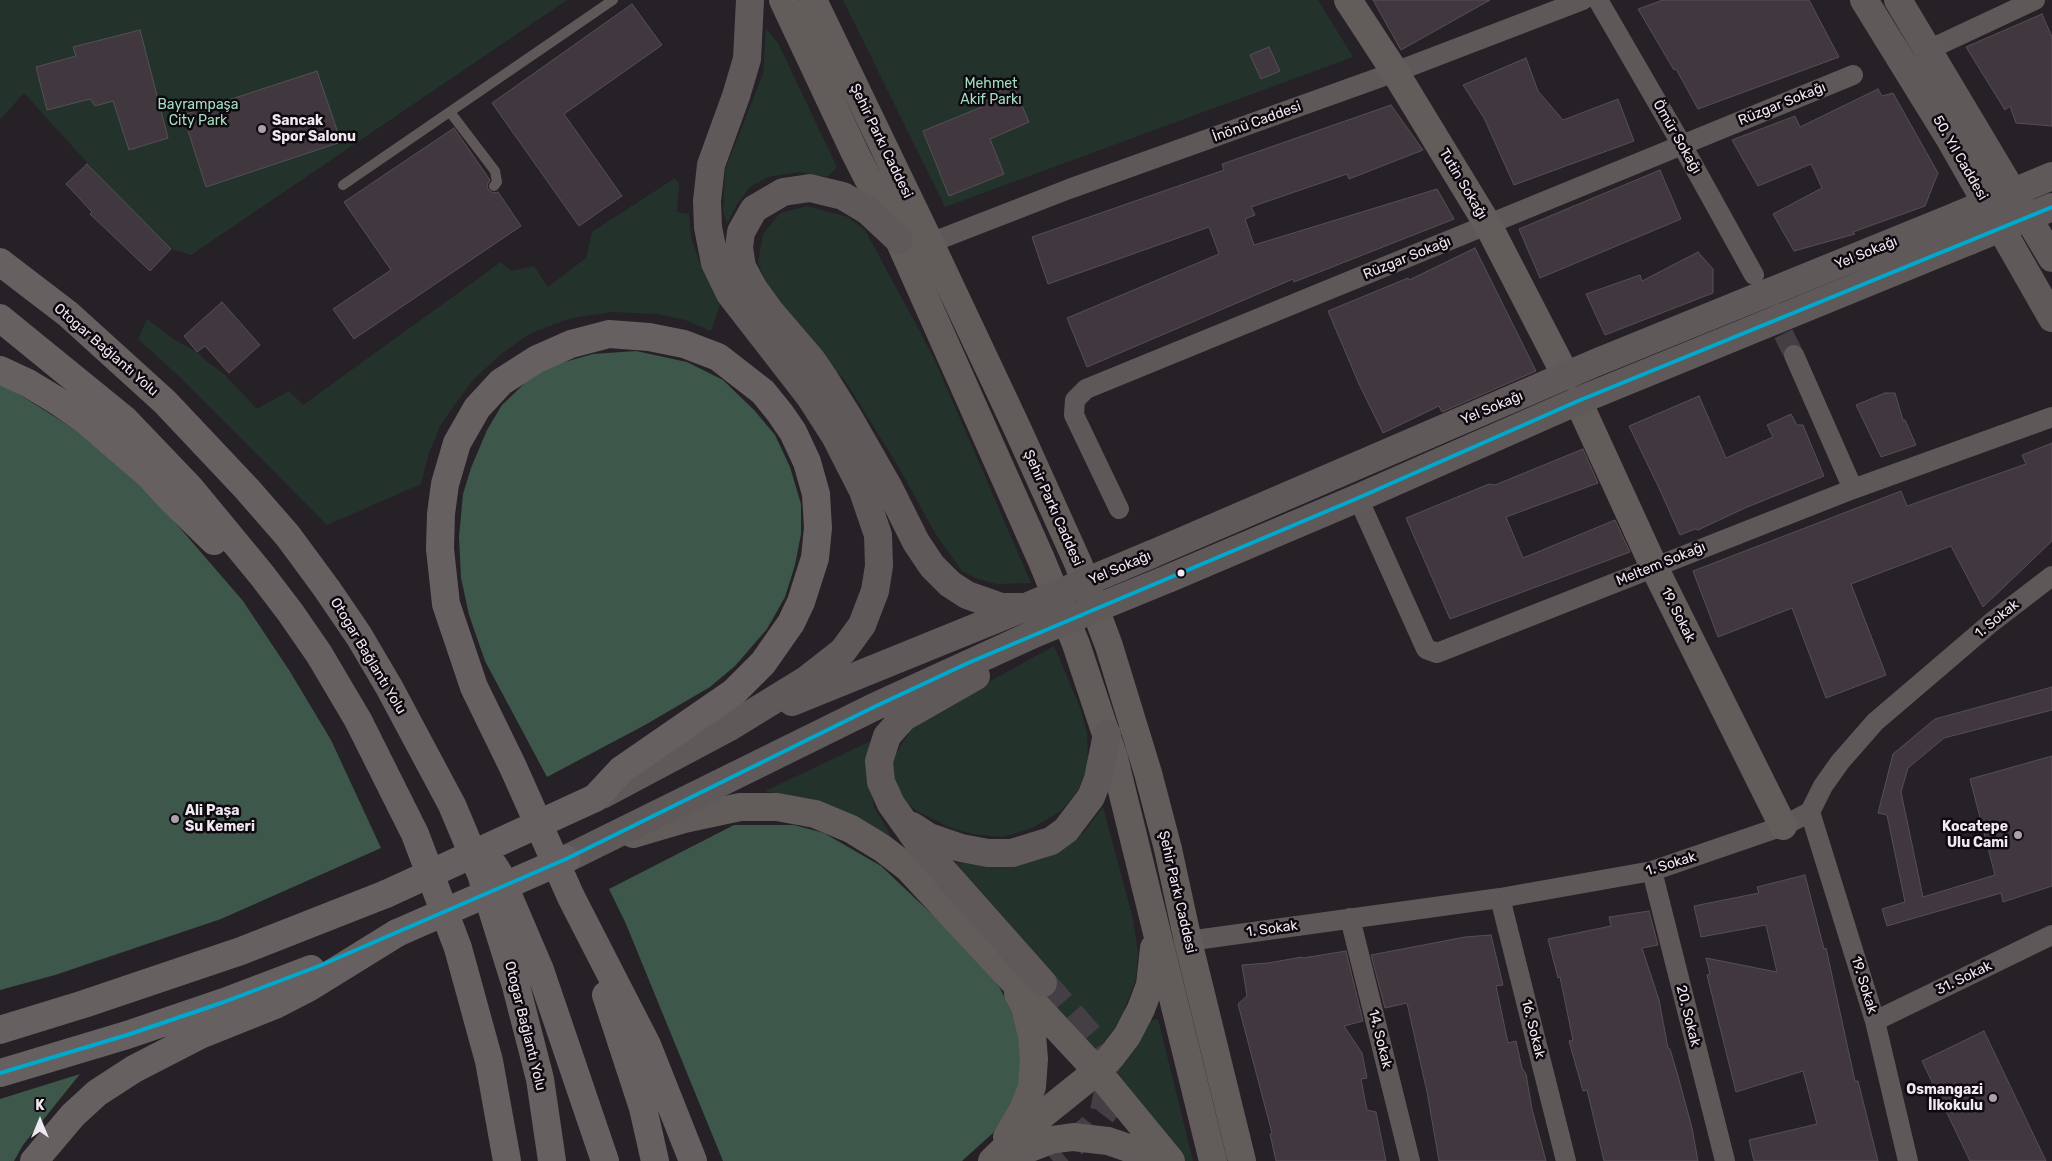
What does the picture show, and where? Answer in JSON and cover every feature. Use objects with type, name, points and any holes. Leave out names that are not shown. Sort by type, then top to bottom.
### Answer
[{"type":"highway","name":"Otogar Bağlantı Yolu","points":[[0,262],[68,314],[165,402],[247,489],[288,536],[328,589],[390,687],[452,805],[481,874],[516,986],[540,1079],[552,1161]]},
{"type":"highway","points":[[0,318],[124,419],[190,488],[261,574],[318,654],[358,720],[415,834],[444,907],[474,1000],[489,1061],[507,1161]]},
{"type":"highway","points":[[0,1030],[241,952],[386,894],[595,798],[621,770],[734,692],[763,663],[791,623],[801,602],[815,558],[818,528],[816,494],[807,462],[793,432],[763,392],[718,357],[684,344],[649,337],[609,334],[571,344],[536,358],[501,382],[477,408],[457,443],[445,484],[441,514],[442,575],[446,604],[474,687],[513,766],[572,897],[647,1045],[693,1161]]},
{"type":"highway","points":[[0,370],[28,383],[85,420],[150,476],[172,500],[223,548],[261,574]]},
{"type":"highway","points":[[452,805],[499,874],[540,970],[605,1161]]},
{"type":"highway","points":[[0,1073],[127,1035],[224,1002],[320,966],[566,859]]},
{"type":"highway","points":[[572,897],[643,1108],[655,1161]]},
{"type":"highway","points":[[34,1161],[73,1115],[97,1093],[134,1069],[200,1035],[275,1005],[308,988],[398,933]]},
{"type":"highway","points":[[495,1161],[499,1115]]},
{"type":"main road","points":[[595,798],[728,728],[806,680],[843,651],[862,625],[875,591],[879,566],[878,535],[863,491],[835,436],[810,397],[730,294],[715,263],[708,227],[707,201],[711,165],[747,59],[750,0]]},
{"type":"main road","name":"Şehir Parkı Caddesi","points":[[783,0],[855,153],[899,240],[1041,559],[1076,644],[1108,734],[1213,1161]]},
{"type":"main road","name":"Şehir Parkı Caddesi","points":[[813,0],[1018,430],[1089,591],[1118,672],[1148,773],[1168,849],[1188,941],[1242,1161]]},
{"type":"main road","name":"Tutin Sokağı","points":[[1348,0],[1395,72],[1488,225],[1566,376]]},
{"type":"main road","name":"50. Yıl Caddesi","points":[[1864,0],[1951,141],[2052,318]]},
{"type":"main road","name":"50. Yıl Caddesi","points":[[1898,0],[2052,257]]},
{"type":"main road","name":"Yel Sokağı","points":[[728,728],[1026,607],[1566,376],[2052,176]]},
{"type":"main road","points":[[899,240],[868,210],[843,196],[810,188],[783,192],[754,209],[741,232],[739,248],[742,267],[754,289],[769,310],[811,358],[824,378],[889,488],[916,542],[932,566],[950,584],[967,595],[1001,607],[1026,607]]},
{"type":"main road","name":"Yel Sokağı","points":[[1036,633],[1358,498],[1578,401],[2052,207]]},
{"type":"main road","points":[[1566,376],[1578,401]]},
{"type":"main road","name":"19. Sokak","points":[[1578,401],[1654,567],[1783,826]]},
{"type":"main road","points":[[1036,633],[966,683],[904,718],[887,736],[879,761],[881,782],[901,820],[918,842],[1043,983]]},
{"type":"main road","points":[[566,859],[874,706],[1036,633]]},
{"type":"main road","points":[[901,820],[930,837],[961,848],[988,852],[1012,852],[1051,841],[1066,830],[1091,797],[1098,779],[1108,734]]},
{"type":"main road","points":[[566,859],[633,834],[684,819],[740,807],[777,807],[815,814],[851,829],[882,848],[908,868],[1097,1071],[1171,1161]]},
{"type":"main road","points":[[993,1161],[1026,1128],[1097,1071],[1111,1057],[1127,1036],[1141,1010],[1150,985],[1154,947],[1150,907]]},
{"type":"main road","points":[[993,1161],[1023,1110],[1032,1087],[1034,1059],[1032,1035],[1025,1008],[1011,979]]},
{"type":"main road","points":[[993,1161],[1051,1140],[1073,1137],[1108,1141],[1146,1154],[1157,1161]]},
{"type":"street","name":"İnönü Caddesi","points":[[930,243],[1069,189],[1395,72],[1583,0]]},
{"type":"street","name":"Ömür Sokağı","points":[[1598,0],[1682,145],[1754,275]]},
{"type":"street","points":[[1928,50],[2035,0]]},
{"type":"street","name":"Rüzgar Sokağı","points":[[1120,509],[1074,415],[1075,400],[1086,388],[1854,75]]},
{"type":"street","points":[[1794,355],[1853,489]]},
{"type":"street","name":"Meltem Sokağı","points":[[1358,498],[1426,648],[1437,653],[1853,489],[2052,417]]},
{"type":"street","name":"1. Sokak","points":[[1188,941],[1500,898],[1652,871],[1783,826],[1810,812],[1823,786],[1840,762],[1875,722],[1992,622],[2052,576]]},
{"type":"street","name":"19. Sokak","points":[[1810,812],[1875,1021],[1908,1161]]},
{"type":"street","name":"20. Sokak","points":[[1652,871],[1724,1161]]},
{"type":"street","name":"16. Sokak","points":[[1500,898],[1566,1161]]},
{"type":"street","name":"14. Sokak","points":[[1350,918],[1410,1161]]},
{"type":"street","name":"31. Sokak","points":[[1875,1021],[2052,935]]},
{"type":"lane","points":[[343,185],[613,0]]},
{"type":"lane","points":[[450,112],[495,171],[497,182],[494,186]]},
{"type":"green space","name":"Bayrampaşa City Park","points":[[0,0],[567,0],[191,255],[171,249],[102,179],[24,93],[0,120]]},
{"type":"green space","name":"Mehmet Akif Parkı","points":[[843,0],[1318,0],[1353,57],[945,207]]},
{"type":"green space","points":[[766,28],[778,43],[837,167],[828,177],[799,172],[768,177],[750,187],[736,206],[727,224],[723,211],[725,170],[763,74]]},
{"type":"green space","points":[[675,178],[679,184],[677,212],[689,214],[691,237],[701,266],[720,305],[711,331],[685,320],[657,314],[611,312],[568,319],[529,334],[501,354],[474,379],[455,404],[440,426],[429,453],[421,484],[327,525],[183,380],[138,339],[147,319],[175,340],[197,352],[225,375],[257,409],[289,391],[303,405],[501,262],[511,271],[534,266],[548,287],[586,258],[592,232]]},
{"type":"green space","points":[[807,206],[848,217],[865,230],[933,356],[1031,583],[996,584],[975,578],[962,571],[936,535],[898,466],[846,382],[771,292],[758,263],[763,234],[780,213]]},
{"type":"green space","points":[[636,351],[687,362],[723,380],[754,410],[775,435],[790,467],[801,504],[801,534],[795,565],[785,597],[767,629],[735,666],[710,687],[645,725],[547,777],[485,661],[469,615],[461,578],[459,537],[463,494],[471,468],[487,430],[502,405],[527,381],[554,365],[593,354]]},
{"type":"green space","points":[[0,382],[88,438],[142,484],[243,601],[289,670],[331,740],[381,848],[221,919],[55,975],[0,990]]},
{"type":"green space","points":[[1054,646],[1080,707],[1087,733],[1088,766],[1078,790],[1061,811],[1032,828],[1003,837],[973,834],[951,828],[919,812],[903,800],[892,777],[893,758],[916,722]]},
{"type":"green space","points":[[871,741],[868,775],[874,807],[891,836],[842,813],[797,798],[765,791]]},
{"type":"green space","points":[[1103,807],[1133,919],[1138,953],[1136,979],[1121,1018],[1107,1040],[1095,1053],[1039,992],[1051,972],[956,863],[1011,864],[1044,858],[1083,833]]},
{"type":"green space","points":[[734,825],[794,825],[824,833],[881,866],[973,953],[1000,988],[1019,1029],[1022,1070],[1016,1100],[993,1133],[962,1161],[723,1161],[626,924],[609,889]]},
{"type":"green space","points":[[1158,1019],[1193,1161],[1182,1161],[1116,1074],[1151,1020]]},
{"type":"green space","points":[[80,1074],[23,1145],[14,1161],[0,1161],[0,1099]]},
{"type":"building","points":[[1373,0],[1490,0],[1401,50]]},
{"type":"building","points":[[1663,0],[1809,0],[1839,57],[1698,109],[1676,69],[1674,70],[1638,9]]},
{"type":"building","points":[[632,4],[662,45],[564,114],[622,196],[579,226],[492,103]]},
{"type":"building","points":[[2042,14],[2052,37],[2052,126],[2016,123],[2010,106],[2005,110],[1966,47]]},
{"type":"building","points":[[140,30],[168,138],[129,150],[113,101],[95,106],[90,99],[47,110],[36,67],[76,56],[73,47]]},
{"type":"building","points":[[1269,47],[1280,71],[1261,79],[1250,55]]},
{"type":"building","points":[[1526,58],[1538,91],[1563,120],[1618,99],[1634,141],[1514,185],[1484,118],[1463,85]]},
{"type":"building","name":"Sancak Spor Salonu","points":[[317,71],[341,142],[206,187],[183,115]]},
{"type":"building","points":[[1013,85],[1029,122],[990,139],[1004,174],[949,196],[923,131],[984,106],[981,99]]},
{"type":"building","points":[[1878,89],[1882,96],[1893,93],[1938,173],[1925,206],[1853,232],[1855,234],[1794,251],[1773,214],[1822,188],[1811,164],[1758,186],[1732,140],[1795,116],[1800,127]]},
{"type":"building","points":[[1391,105],[1423,150],[1349,179],[1347,174],[1251,207],[1255,215],[1245,219],[1254,245],[1437,189],[1454,219],[1294,282],[1293,279],[1087,367],[1067,318],[1219,254],[1209,227],[1048,284],[1032,237],[1224,170],[1222,164]]},
{"type":"building","points":[[454,128],[490,180],[487,185],[488,189],[493,193],[498,192],[521,226],[354,339],[333,309],[391,270],[344,202]]},
{"type":"building","points":[[87,164],[171,249],[150,271],[90,214],[92,212],[66,184]]},
{"type":"building","points":[[1660,170],[1681,219],[1540,278],[1519,229]]},
{"type":"building","points":[[1475,248],[1536,371],[1442,412],[1439,406],[1383,433],[1359,384],[1328,311],[1408,278],[1409,280]]},
{"type":"building","points":[[1698,252],[1713,269],[1713,293],[1605,335],[1586,294],[1640,275],[1642,281]]},
{"type":"building","points":[[222,302],[260,345],[229,373],[205,346],[197,352],[184,336]]},
{"type":"building","points":[[1885,393],[1895,393],[1903,420],[1905,420],[1916,445],[1881,457],[1856,405]]},
{"type":"building","points":[[1699,396],[1726,458],[1773,437],[1767,425],[1791,414],[1797,425],[1803,425],[1824,476],[1745,508],[1698,530],[1695,529],[1680,535],[1629,426]]},
{"type":"building","points":[[2052,443],[2052,541],[1983,607],[1951,546],[1851,584],[1886,675],[1826,698],[1792,608],[1718,637],[1693,571],[1901,491],[1907,506],[2026,464],[2022,455]]},
{"type":"building","points":[[1583,449],[1598,483],[1506,517],[1523,558],[1615,520],[1630,552],[1450,619],[1406,518],[1489,484],[1495,485]]},
{"type":"building","name":"Kocatepe Ulu Cami","points":[[2052,687],[2052,710],[1944,738],[1908,768],[1901,792],[1923,897],[1995,875],[1970,779],[2052,756],[2052,886],[2003,902],[2001,893],[1887,926],[1882,909],[1905,902],[1887,815],[1878,813],[1893,754],[1935,719]]},
{"type":"building","points":[[1805,875],[1824,949],[1826,948],[1855,1081],[1858,1081],[1878,1161],[1754,1161],[1749,1140],[1817,1124],[1803,1071],[1736,1092],[1707,975],[1710,974],[1706,958],[1777,972],[1766,925],[1701,937],[1694,906],[1759,893],[1757,887]]},
{"type":"building","points":[[1649,911],[1658,945],[1642,948],[1659,1000],[1668,1048],[1670,1049],[1692,1128],[1698,1161],[1604,1161],[1587,1090],[1583,1091],[1569,1041],[1573,1040],[1560,977],[1558,978],[1548,939],[1611,926],[1609,917]]},
{"type":"building","points":[[1491,935],[1503,985],[1496,986],[1508,1043],[1516,1041],[1522,1068],[1526,1074],[1532,1109],[1546,1161],[1439,1161],[1427,1092],[1407,1003],[1385,1008],[1371,955],[1465,937]]},
{"type":"building","points":[[1346,951],[1363,1021],[1344,1026],[1362,1053],[1367,1078],[1361,1079],[1367,1110],[1376,1112],[1386,1161],[1276,1161],[1270,1134],[1272,1133],[1238,1004],[1247,996],[1242,965]]},
{"type":"building","points":[[1984,1031],[2046,1161],[1970,1161],[1922,1061]]},
{"type":"tunnel","points":[[1770,307],[1794,355]]},
{"type":"tunnel","points":[[1043,983],[1092,1039],[1103,1058],[1108,1091],[1104,1111],[1091,1128],[1053,1161]]},
{"type":"transit line","points":[[0,1073],[127,1035],[224,1002],[319,966],[566,859],[874,707],[968,663],[1358,498],[1578,401],[2052,207]]},
{"type":"place","name":"Sancak Spor Salonu","points":[[262,129]]},
{"type":"place","name":"Ali Paşa Su Kemeri","points":[[175,819]]},
{"type":"place","name":"Kocatepe Ulu Cami","points":[[2018,835]]},
{"type":"place","name":"Osmangazi İlkokulu","points":[[1993,1098]]}]
